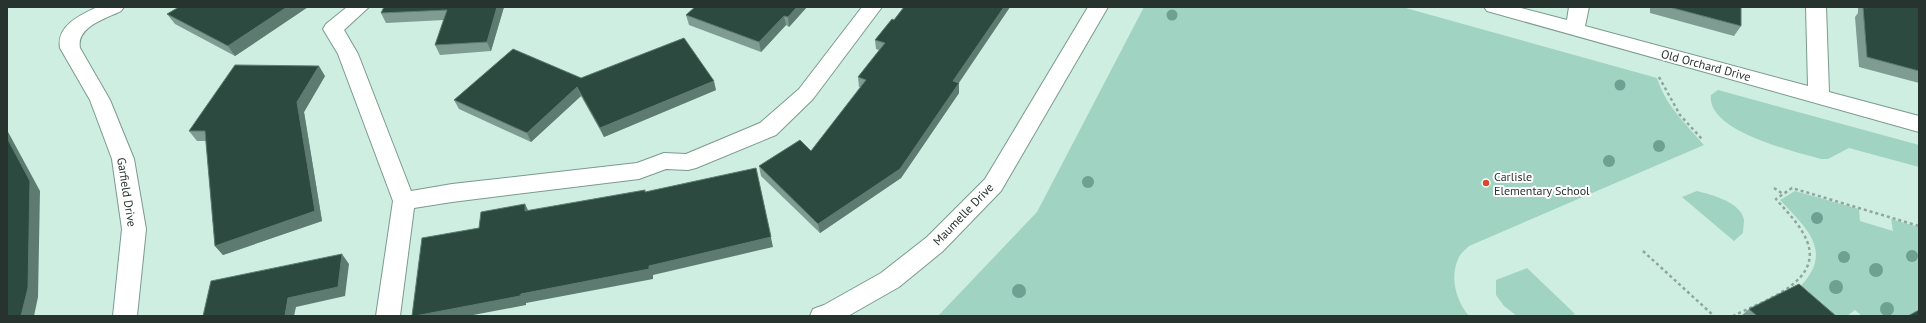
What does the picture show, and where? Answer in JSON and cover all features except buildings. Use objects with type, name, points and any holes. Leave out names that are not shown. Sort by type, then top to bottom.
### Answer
[{"type":"street","name":"Garfield Drive","points":[[114,7],[79,25],[71,33],[68,40],[70,48],[100,100],[123,159],[134,229],[125,316]]},
{"type":"street","points":[[359,7],[333,29],[348,54],[404,202],[388,316]]},
{"type":"street","points":[[404,202],[452,194],[639,171],[664,161],[688,162],[768,129],[806,94],[872,7]]},
{"type":"street","name":"Maumelle Drive","points":[[822,316],[833,312],[890,280],[935,244],[993,185],[1098,7]]},
{"type":"street","name":"Old Orchard Drive","points":[[1494,7],[1919,124]]},
{"type":"street","points":[[1575,29],[1579,7]]},
{"type":"street","points":[[1816,7],[1819,96]]},
{"type":"path","points":[[1655,73],[1662,82],[1671,103],[1702,139]]},
{"type":"path","points":[[1774,188],[1783,194]]},
{"type":"path","points":[[1733,316],[1788,287],[1803,275],[1810,263],[1809,248],[1804,233],[1776,199],[1792,188],[1919,226]]},
{"type":"path","points":[[1642,251],[1714,316]]},
{"type":"path","points":[[1788,287],[1794,292]]},
{"type":"green space","name":"Carlisle Elementary School","points":[[1144,7],[1402,7],[1657,78],[1665,97],[1671,106],[1704,145],[1469,246],[1459,257],[1456,265],[1454,281],[1457,296],[1464,310],[1469,316],[938,316],[1037,212]]},
{"type":"green space","points":[[1718,90],[1919,145],[1919,167],[1849,148],[1828,159],[1821,159],[1755,138],[1737,129],[1723,119],[1713,108],[1711,95]]},
{"type":"green space","points":[[1697,191],[1725,200],[1738,208],[1744,220],[1743,233],[1734,241],[1682,197]]},
{"type":"green space","points":[[1795,191],[1859,209],[1860,221],[1893,231],[1891,219],[1919,227],[1919,314],[1915,316],[1862,316],[1855,310],[1847,316],[1834,316],[1800,287],[1810,274],[1815,262],[1816,251],[1813,241],[1807,231],[1780,200]]},
{"type":"green space","points":[[1527,268],[1575,314],[1570,316],[1517,316],[1504,306],[1496,295],[1496,280]]},
{"type":"place","name":"Carlisle Elementary School","points":[[1486,183]]}]
